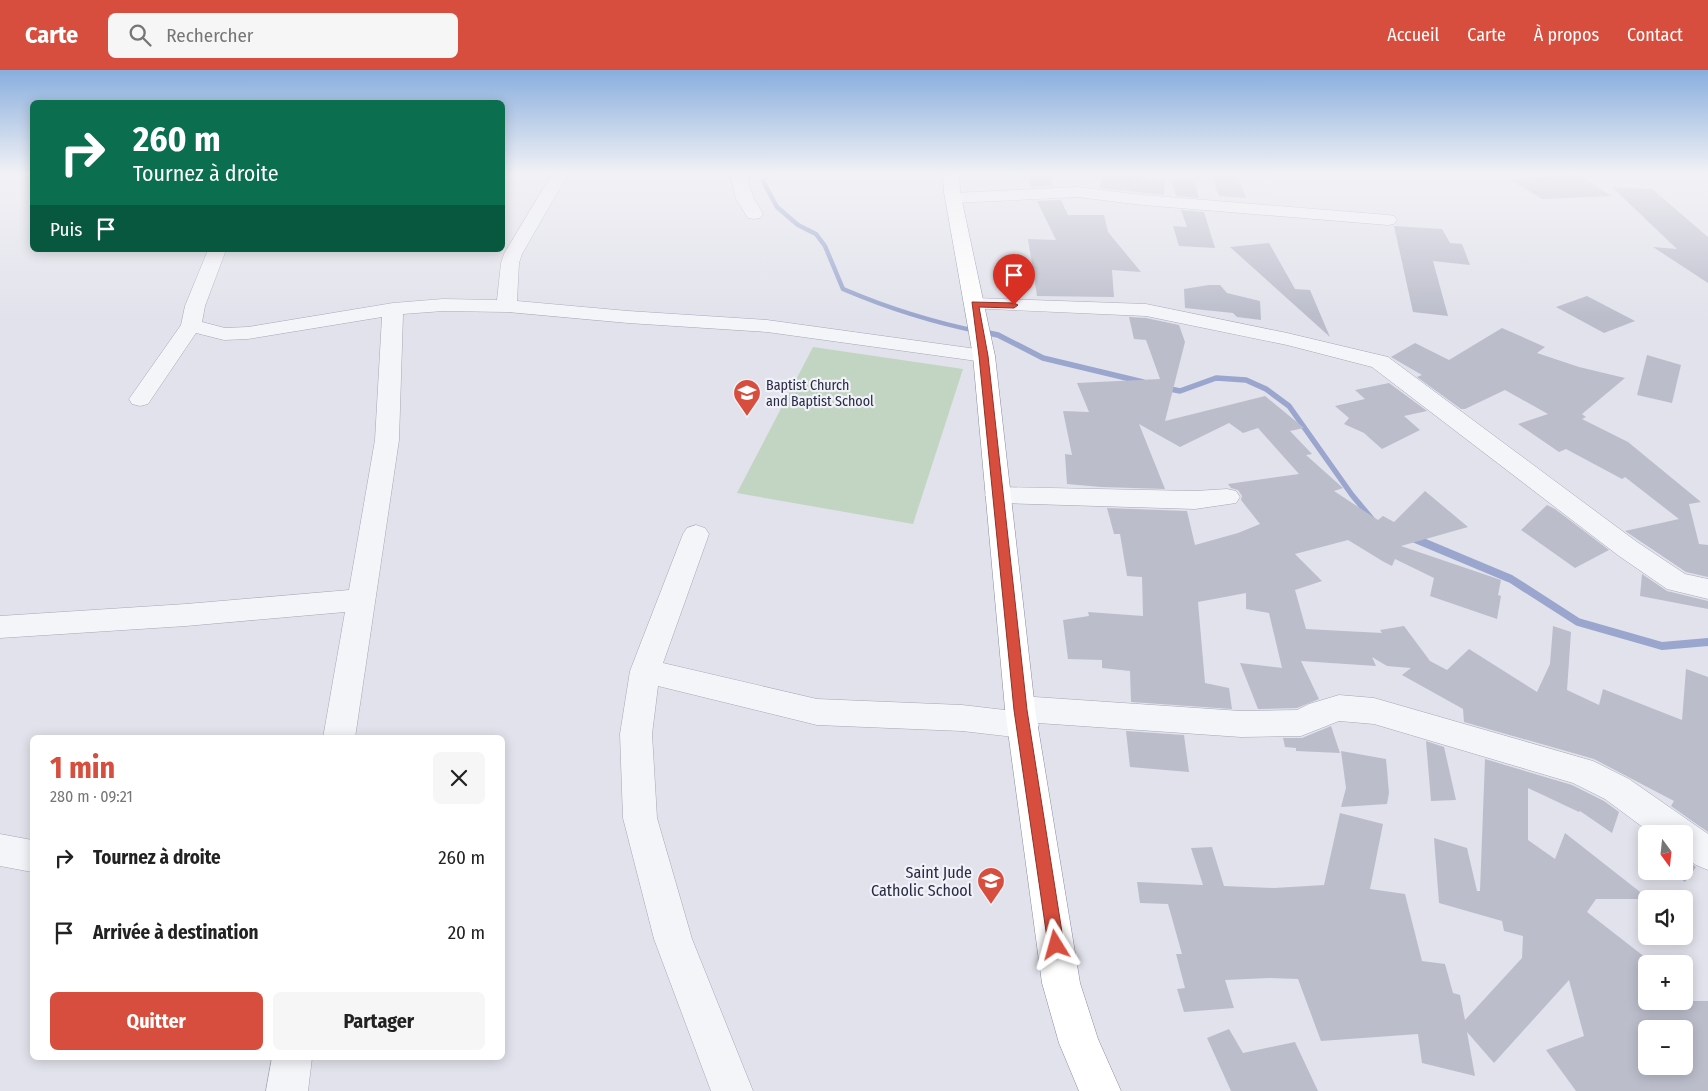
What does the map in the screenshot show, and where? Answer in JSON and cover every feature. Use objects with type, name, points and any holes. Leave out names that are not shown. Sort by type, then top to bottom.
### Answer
[{"type":"highway","points":[[959,222],[980,332],[1022,717],[1061,983],[1079,1043],[1100,1091]]},
{"type":"street","points":[[507,306],[510,263],[531,222]]},
{"type":"street","points":[[140,399],[192,325],[192,314],[216,252]]},
{"type":"street","points":[[192,325],[224,334],[248,333],[350,315],[443,305],[507,306],[628,317],[767,326],[980,332],[1146,310],[1287,339],[1380,362],[1628,549],[1677,582],[1708,590]]},
{"type":"street","points":[[339,735],[387,440],[393,309]]},
{"type":"street","points":[[998,495],[1195,500],[1227,497]]},
{"type":"street","points":[[696,534],[645,671],[636,734],[640,818],[673,939],[732,1091]]},
{"type":"street","points":[[0,627],[360,600]]},
{"type":"street","points":[[645,671],[816,712],[962,718],[1022,717],[1241,724],[1301,722],[1339,708],[1374,711],[1581,771],[1617,790],[1666,825]]},
{"type":"street","points":[[1693,843],[1708,854]]},
{"type":"street","points":[[0,850],[30,856]]},
{"type":"street","points":[[287,1091],[292,1060]]},
{"type":"green space","points":[[813,347],[963,369],[913,524],[737,493]]},
{"type":"building","points":[[1047,222],[1106,222],[1108,232],[1141,272],[1112,270],[1114,297],[1037,296],[1028,239],[1056,240]]},
{"type":"building","points":[[1185,222],[1207,222],[1215,248],[1179,246],[1173,226],[1187,227]]},
{"type":"building","points":[[1648,222],[1690,222],[1708,237],[1708,283],[1653,247],[1677,249]]},
{"type":"building","points":[[1394,226],[1442,229],[1450,243],[1462,244],[1470,265],[1433,261],[1448,316],[1413,312]]},
{"type":"building","points":[[1269,243],[1295,289],[1310,290],[1330,337],[1230,247]]},
{"type":"building","points":[[1220,285],[1227,293],[1260,301],[1261,320],[1237,317],[1233,313],[1185,308],[1184,289]]},
{"type":"building","points":[[1587,296],[1635,321],[1604,333],[1556,307]]},
{"type":"building","points":[[1129,317],[1146,318],[1179,325],[1185,342],[1165,421],[1265,396],[1304,428],[1290,431],[1312,454],[1306,455],[1343,488],[1334,491],[1378,520],[1383,516],[1394,522],[1425,491],[1468,527],[1401,546],[1501,580],[1498,595],[1501,596],[1497,619],[1430,596],[1434,578],[1395,559],[1392,566],[1348,540],[1295,554],[1322,581],[1295,590],[1306,629],[1382,633],[1380,630],[1404,626],[1430,661],[1447,670],[1469,649],[1537,692],[1550,664],[1553,626],[1571,632],[1567,690],[1599,705],[1603,689],[1682,720],[1686,669],[1708,677],[1708,832],[1671,806],[1674,801],[1594,759],[1464,722],[1463,709],[1402,675],[1411,668],[1387,666],[1372,657],[1376,666],[1301,661],[1319,699],[1297,708],[1258,709],[1240,663],[1282,668],[1269,613],[1246,609],[1246,593],[1198,602],[1205,683],[1229,688],[1232,709],[1131,702],[1130,671],[1102,668],[1102,660],[1068,659],[1063,620],[1089,616],[1088,612],[1143,616],[1142,577],[1127,576],[1120,534],[1114,534],[1107,508],[1187,511],[1195,545],[1238,533],[1260,524],[1241,500],[1242,496],[1238,490],[1231,488],[1228,484],[1299,474],[1258,428],[1243,433],[1229,423],[1180,447],[1139,424],[1165,489],[1067,484],[1065,454],[1072,455],[1063,411],[1089,412],[1077,383],[1160,379],[1146,340],[1134,339]]},
{"type":"building","points":[[1502,328],[1545,347],[1537,353],[1579,367],[1625,378],[1582,414],[1586,417],[1582,419],[1628,442],[1701,502],[1689,504],[1699,544],[1708,545],[1708,577],[1686,572],[1625,531],[1679,519],[1625,477],[1622,479],[1566,449],[1559,452],[1518,424],[1548,414],[1505,390],[1465,409],[1461,409],[1417,377],[1422,375],[1391,357],[1415,343],[1449,360]]},
{"type":"building","points":[[1647,355],[1681,365],[1672,403],[1637,395]]},
{"type":"building","points":[[1389,383],[1427,411],[1404,416],[1420,430],[1382,449],[1364,433],[1344,424],[1349,418],[1335,406],[1365,399],[1355,390]]},
{"type":"building","points":[[1547,505],[1609,550],[1575,568],[1521,530]]},
{"type":"building","points":[[1642,574],[1667,591],[1708,601],[1708,609],[1640,596]]},
{"type":"building","points":[[1331,726],[1340,753],[1296,751],[1296,748],[1285,747],[1283,738],[1302,738]]},
{"type":"building","points":[[1126,731],[1184,735],[1189,772],[1130,767]]},
{"type":"building","points":[[1426,741],[1444,747],[1456,800],[1431,801]]},
{"type":"building","points":[[1341,751],[1386,759],[1389,793],[1387,804],[1341,807],[1346,788]]},
{"type":"building","points":[[1485,759],[1572,785],[1604,801],[1619,812],[1612,833],[1580,811],[1528,788],[1528,840],[1555,859],[1565,833],[1638,890],[1638,899],[1596,899],[1587,912],[1642,955],[1638,955],[1638,1010],[1693,1010],[1693,1001],[1708,1001],[1708,1091],[1576,1091],[1546,1050],[1584,1036],[1569,980],[1494,1063],[1467,1032],[1475,1076],[1422,1063],[1418,1034],[1321,1041],[1298,979],[1225,980],[1234,1008],[1184,1012],[1177,989],[1185,988],[1176,954],[1182,954],[1168,904],[1140,903],[1137,882],[1203,885],[1191,848],[1212,847],[1224,886],[1274,888],[1324,885],[1340,813],[1383,824],[1370,889],[1405,894],[1422,961],[1445,964],[1453,993],[1460,995],[1465,1020],[1522,958],[1523,936],[1504,931],[1502,921],[1439,903],[1434,838],[1467,848],[1477,891],[1480,891]]},
{"type":"building","points":[[1229,1029],[1243,1053],[1295,1042],[1318,1091],[1231,1091],[1207,1038]]},
{"type":"waterway","points":[[794,222],[816,234],[825,246],[843,289],[911,314],[981,332]]},
{"type":"waterway","points":[[975,330],[998,335],[1043,358],[1143,382]]},
{"type":"waterway","points":[[1165,388],[1180,391],[1216,378],[1246,380],[1266,389],[1289,406],[1352,495],[1372,519]]},
{"type":"waterway","points":[[1413,538],[1511,579],[1578,622],[1662,646],[1708,642]]},
{"type":"place","name":"Baptist Church and Baptist School","points":[[747,417]]},
{"type":"place","name":"Saint Jude Catholic School","points":[[991,905]]},
{"type":"route","points":[[1014,305],[975,304],[984,356],[1020,710],[1056,945]]}]
